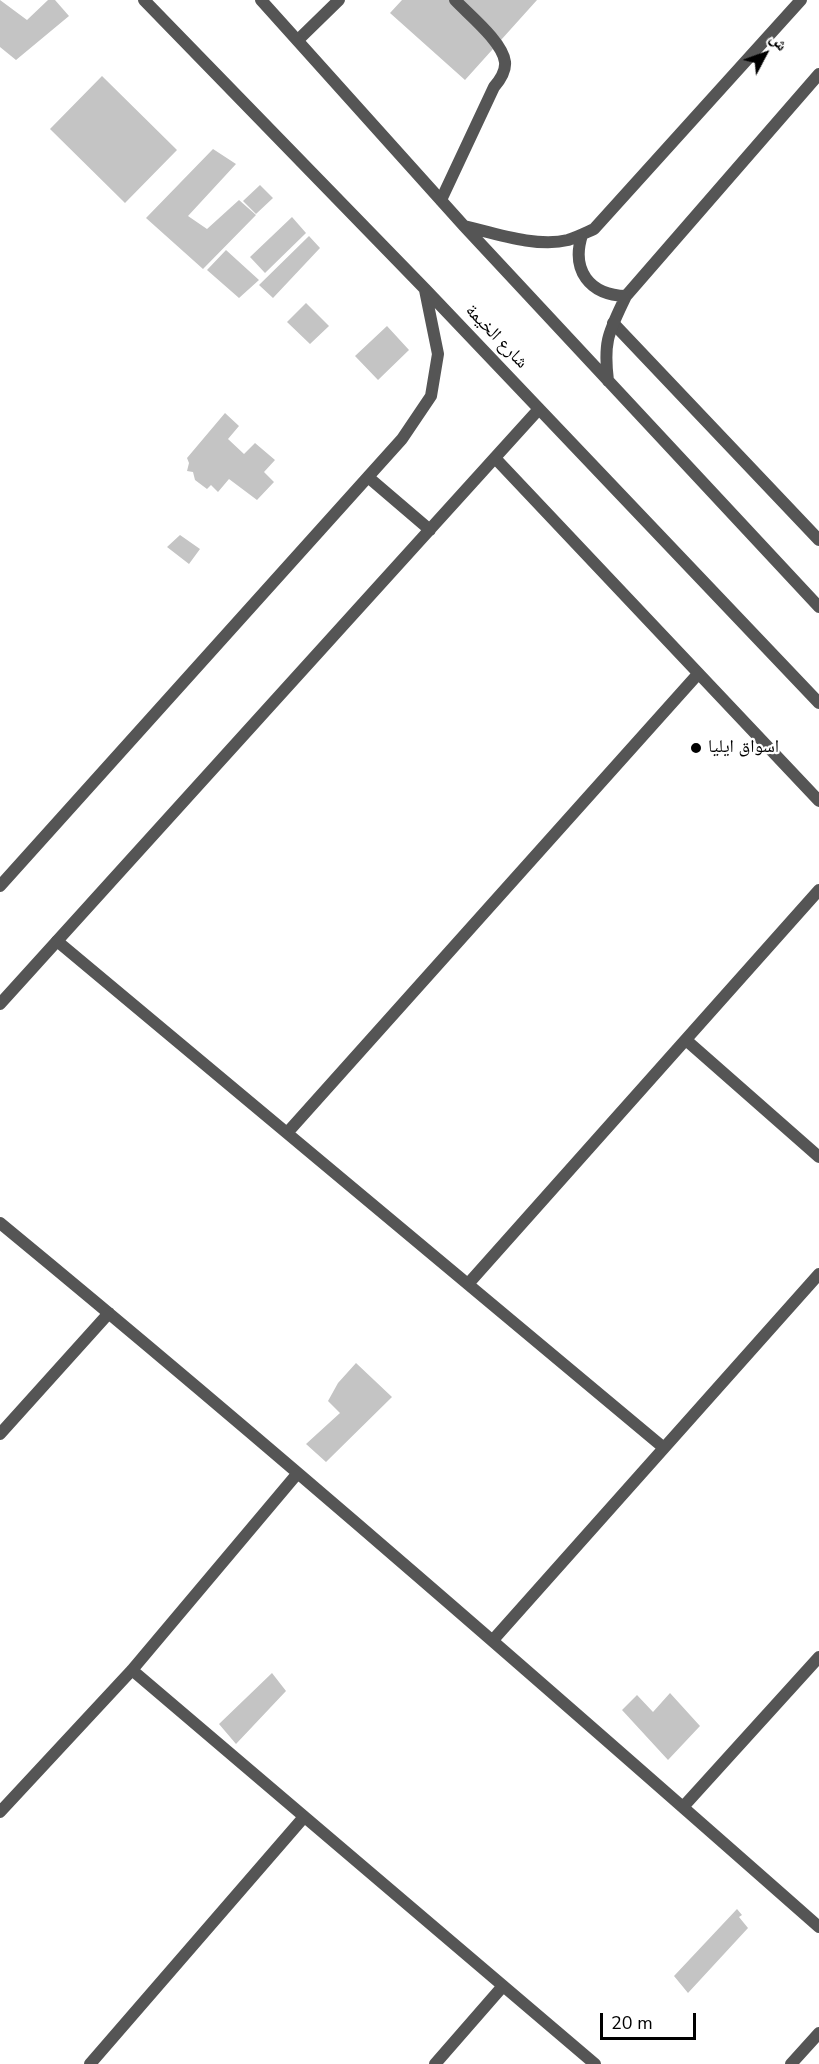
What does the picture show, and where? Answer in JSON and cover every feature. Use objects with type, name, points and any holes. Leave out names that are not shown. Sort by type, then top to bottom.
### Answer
[{"type":"street","name":"شارع الخيمة","points":[[144,0],[425,289],[819,703]]},
{"type":"street","points":[[261,0],[464,226],[819,607]]},
{"type":"street","points":[[298,40],[339,0]]},
{"type":"street","points":[[441,200],[494,87],[502,77],[505,64],[502,51],[454,0]]},
{"type":"street","points":[[464,226],[515,238],[549,242],[566,240],[594,229],[799,1]]},
{"type":"street","points":[[608,381],[604,355],[609,331],[626,296],[817,81]]},
{"type":"street","points":[[582,235],[578,247],[578,260],[582,273],[600,291],[612,296],[626,296]]},
{"type":"street","points":[[0,886],[402,439],[431,396],[438,354],[425,289]]},
{"type":"street","points":[[613,323],[819,540]]},
{"type":"street","points":[[0,1004],[539,409]]},
{"type":"street","points":[[495,458],[819,801]]},
{"type":"street","points":[[368,477],[430,530]]},
{"type":"street","points":[[288,1133],[698,674]]},
{"type":"street","points":[[468,1284],[819,890]]},
{"type":"street","points":[[57,941],[664,1448]]},
{"type":"street","points":[[686,1040],[819,1157]]},
{"type":"street","points":[[0,1223],[109,1312],[493,1640],[819,1927]]},
{"type":"street","points":[[493,1640],[819,1274]]},
{"type":"street","points":[[0,1434],[109,1312]]},
{"type":"street","points":[[0,1812],[132,1670],[297,1474]]},
{"type":"street","points":[[683,1807],[819,1657]]},
{"type":"street","points":[[132,1670],[595,2064]]},
{"type":"street","points":[[90,2064],[304,1817]]},
{"type":"street","points":[[435,2064],[503,1986]]},
{"type":"street","points":[[791,2064],[819,2033]]},
{"type":"building","points":[[0,0],[27,20],[48,0],[55,0],[69,16],[16,60],[0,47]]},
{"type":"building","points":[[402,0],[537,0],[465,80],[390,13]]},
{"type":"building","points":[[102,76],[177,150],[125,203],[50,129]]},
{"type":"building","points":[[213,149],[236,164],[188,216],[207,229],[239,200],[256,215],[203,269],[146,218]]},
{"type":"building","points":[[260,185],[273,198],[256,214],[243,201]]},
{"type":"building","points":[[292,217],[306,233],[265,273],[250,257]]},
{"type":"building","points":[[309,236],[320,248],[273,298],[259,285]]},
{"type":"building","points":[[226,250],[259,280],[239,298],[207,270]]},
{"type":"building","points":[[306,303],[329,326],[310,344],[287,322]]},
{"type":"building","points":[[387,326],[409,350],[378,380],[355,356]]},
{"type":"building","points":[[225,413],[239,426],[228,439],[244,454],[255,443],[275,460],[264,472],[274,482],[257,500],[229,479],[218,492],[211,485],[207,489],[195,480],[193,472],[187,471],[189,463],[187,458]]},
{"type":"building","points":[[180,535],[200,549],[189,564],[167,547]]},
{"type":"building","points":[[356,1363],[392,1397],[326,1462],[306,1444],[340,1413],[328,1401],[338,1383]]},
{"type":"building","points":[[272,1673],[286,1691],[236,1744],[219,1724]]},
{"type":"building","points":[[670,1693],[700,1726],[668,1760],[622,1710],[637,1695],[653,1712]]},
{"type":"building","points":[[737,1909],[742,1915],[739,1917],[748,1928],[688,1993],[674,1976]]},
{"type":"place","name":"اسواق ايليا","points":[[696,748]]}]
